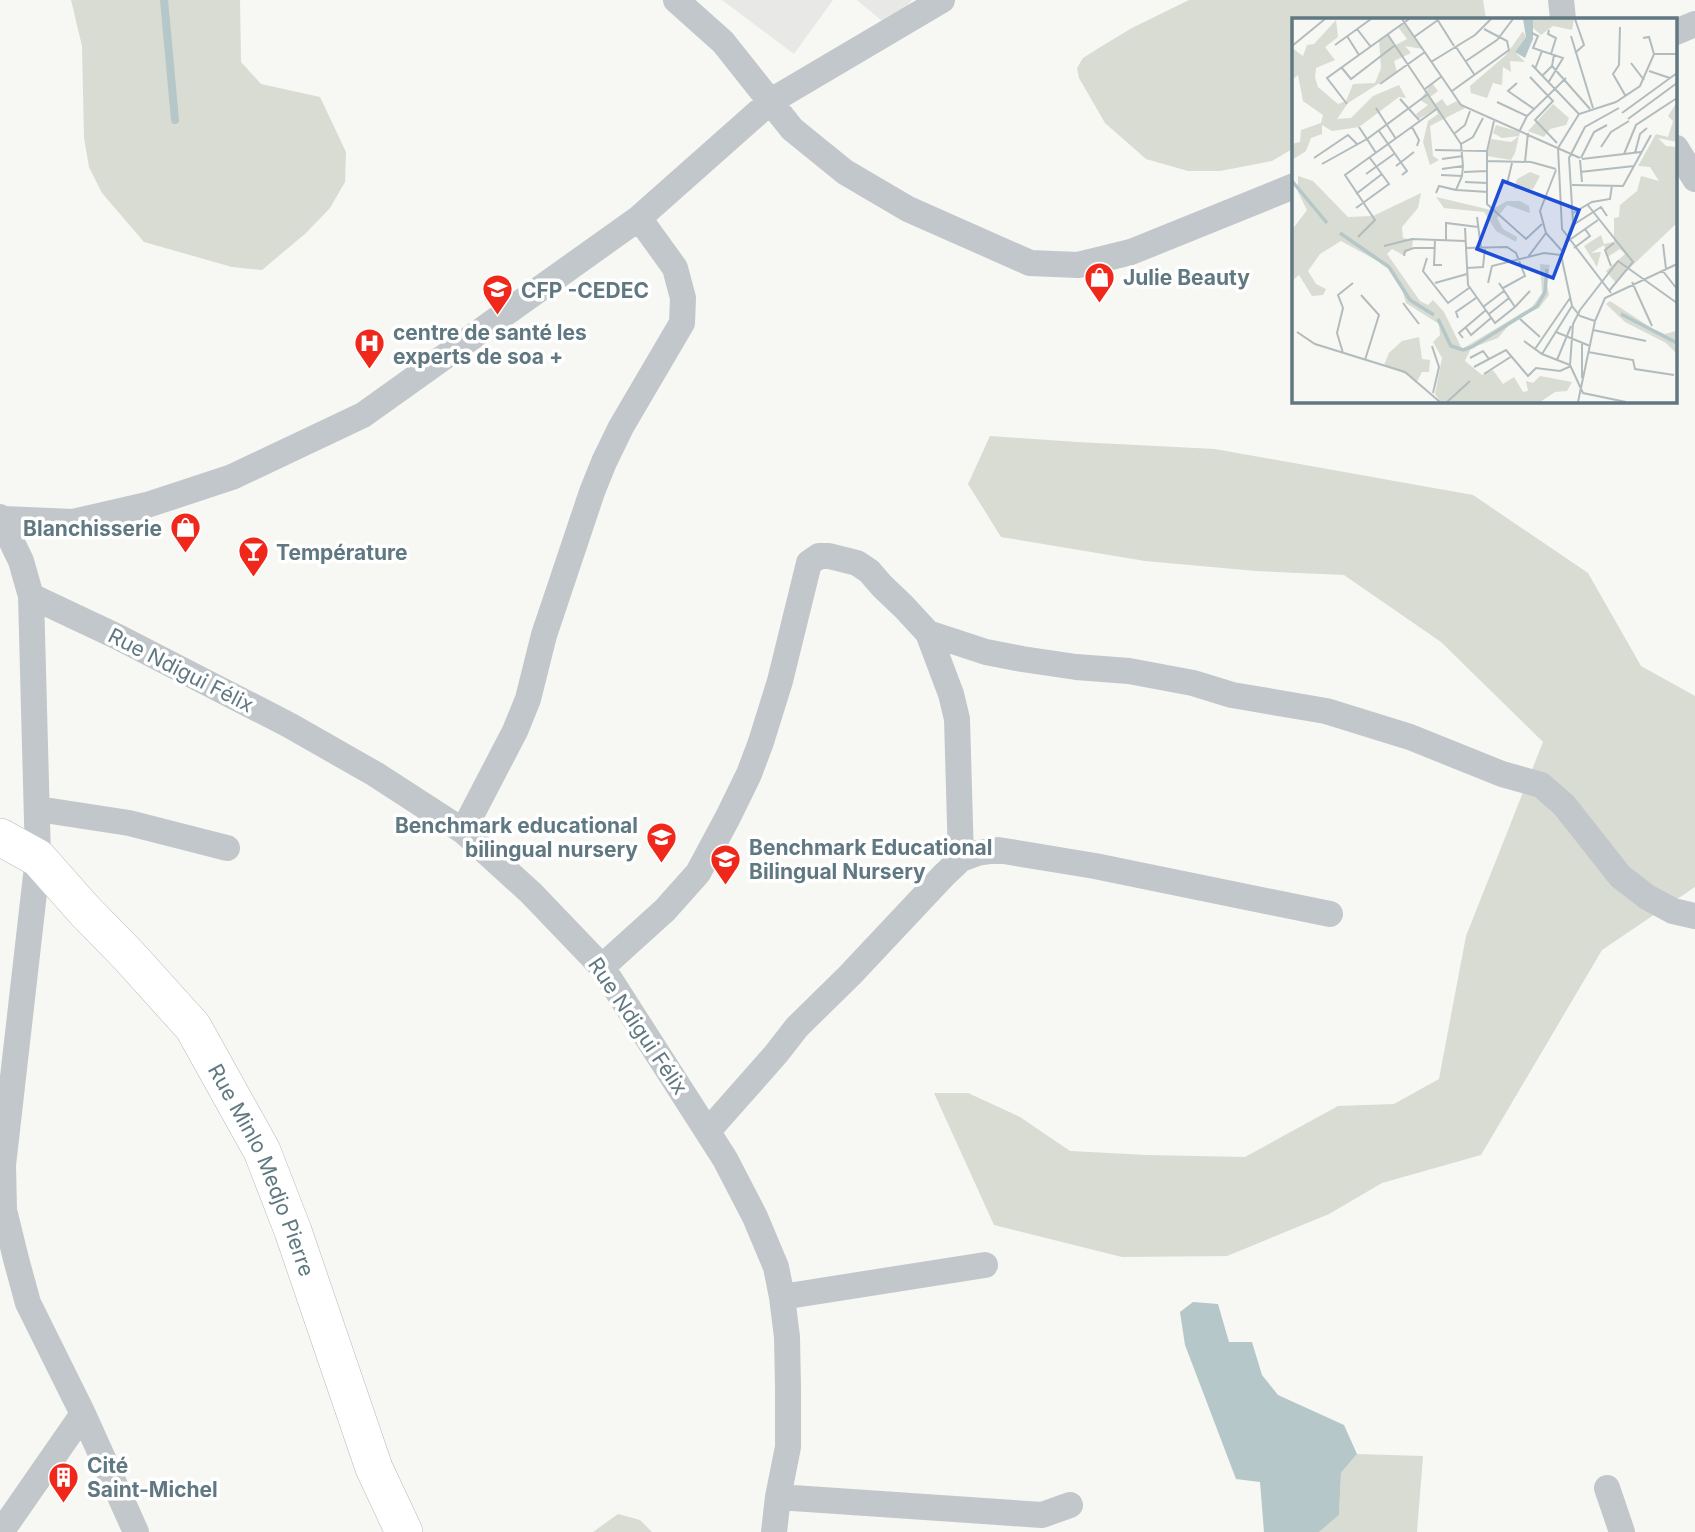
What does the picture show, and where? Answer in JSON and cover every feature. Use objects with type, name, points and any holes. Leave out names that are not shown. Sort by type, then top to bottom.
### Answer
[{"type":"street","points":[[677,0],[723,42],[792,128],[845,172],[908,209],[1030,263],[1078,265],[1131,252],[1292,187]]},
{"type":"street","points":[[136,1532],[29,1303],[4,1210],[2,1167],[38,858],[38,809],[30,596],[22,561],[1,518],[73,522],[147,505],[232,477],[363,415],[639,218],[771,101],[942,0]]},
{"type":"street","points":[[1561,0],[1563,18]]},
{"type":"street","points":[[1678,31],[1695,24]]},
{"type":"street","points":[[1678,151],[1695,179]]},
{"type":"street","points":[[463,831],[516,731],[528,699],[544,635],[604,462],[621,427],[682,323],[683,298],[676,268],[639,218]]},
{"type":"street","points":[[602,967],[665,910],[698,873],[728,817],[761,742],[780,681],[808,563],[819,556],[857,563],[869,571],[928,633],[951,694],[957,719],[961,859]]},
{"type":"street","name":"Rue Ndigui Félix","points":[[30,596],[107,632],[289,725],[375,774],[463,831],[531,893],[602,967],[708,1131],[755,1217],[776,1267],[787,1338],[788,1447],[774,1532]]},
{"type":"street","points":[[928,633],[1010,657],[1076,667],[1129,671],[1193,683],[1232,695],[1326,711],[1410,737],[1502,774],[1541,785],[1564,805],[1620,876],[1656,902],[1673,911],[1695,916]]},
{"type":"street","points":[[38,809],[129,824],[227,848]]},
{"type":"street","name":"Rue Minlo Medjo Pierre","points":[[0,837],[38,858],[193,1027],[262,1151],[293,1231],[374,1468],[404,1532]]},
{"type":"street","points":[[708,1131],[797,1027],[944,875],[961,859],[977,853],[998,850],[1095,866],[1330,914]]},
{"type":"street","points":[[782,1297],[985,1265]]},
{"type":"street","points":[[1,1532],[83,1414]]},
{"type":"street","points":[[1607,1488],[1622,1532]]},
{"type":"street","points":[[778,1497],[1042,1515],[1070,1505]]},
{"type":"shaded area","points":[[71,0],[240,0],[241,62],[261,84],[320,97],[346,152],[345,182],[330,208],[306,233],[262,270],[232,267],[144,242],[102,193],[89,167],[84,138],[82,46]]},
{"type":"shaded area","points":[[722,0],[833,0],[794,54]]},
{"type":"shaded area","points":[[857,0],[912,0],[889,27]]},
{"type":"shaded area","points":[[1189,0],[1483,0],[1486,18],[1292,18],[1292,149],[1272,161],[1220,171],[1188,171],[1146,159],[1105,123],[1079,78],[1077,68],[1083,58],[1132,28]]},
{"type":"shaded area","points":[[990,436],[1215,449],[1473,495],[1588,573],[1641,666],[1695,696],[1695,887],[1602,950],[1481,1155],[1382,1183],[1329,1214],[1227,1256],[1122,1257],[994,1225],[934,1093],[968,1093],[1020,1117],[1070,1151],[1245,1157],[1338,1106],[1394,1104],[1439,1079],[1466,936],[1543,742],[1441,642],[1344,575],[1256,571],[1145,561],[1001,537],[968,484]]},
{"type":"shaded area","points":[[1193,1302],[1218,1304],[1229,1342],[1252,1342],[1262,1375],[1278,1395],[1344,1425],[1357,1454],[1341,1473],[1339,1515],[1319,1532],[1264,1532],[1260,1482],[1236,1479],[1185,1345],[1180,1312]]},
{"type":"shaded area","points":[[1357,1454],[1423,1456],[1417,1532],[1319,1532],[1339,1515],[1341,1473]]},
{"type":"shaded area","points":[[618,1514],[640,1520],[652,1532],[593,1532]]},
{"type":"waterway","points":[[164,0],[175,120]]},
{"type":"place","name":"Julie Beauty","points":[[1100,304]]},
{"type":"place","name":"CFP -CEDEC","points":[[498,317]]},
{"type":"place","name":"centre de santé les experts de soa +","points":[[370,371]]},
{"type":"place","name":"Blanchisserie","points":[[185,555]]},
{"type":"place","name":"Température","points":[[253,579]]},
{"type":"place","name":"Benchmark educational bilingual nursery","points":[[661,864]]},
{"type":"place","name":"Benchmark Educational Bilingual Nursery","points":[[726,886]]},
{"type":"place","name":"Cité Saint-Michel","points":[[64,1504]]}]
